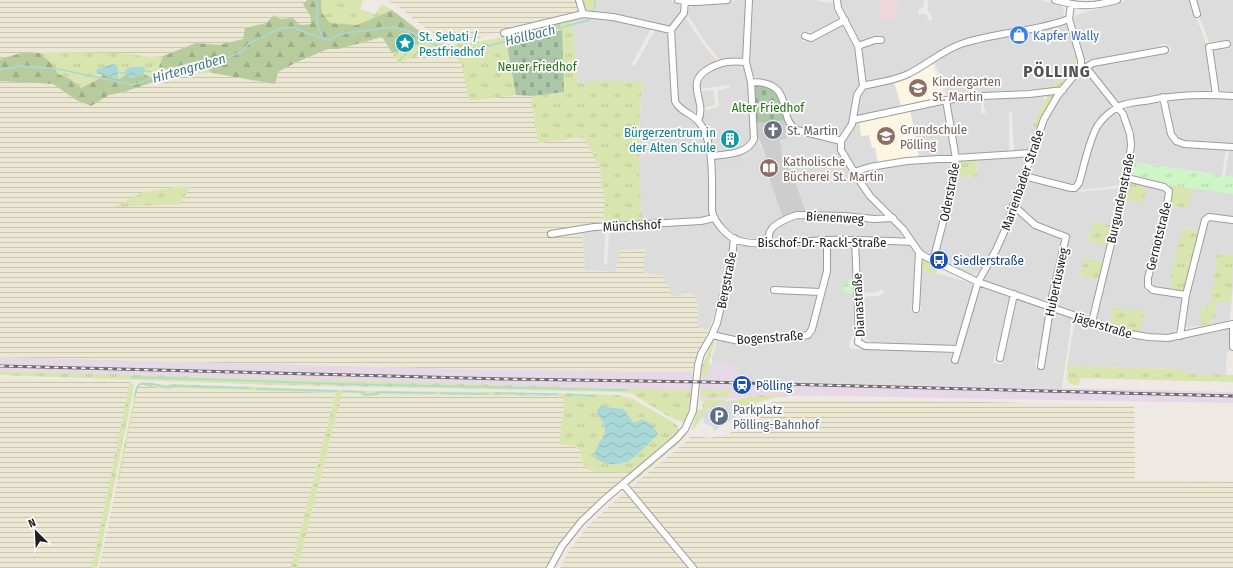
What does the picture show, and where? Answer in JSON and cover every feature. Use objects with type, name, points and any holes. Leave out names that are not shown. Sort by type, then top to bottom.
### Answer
[{"type":"street","points":[[579,0],[582,14]]},
{"type":"street","points":[[678,0],[708,2],[727,0]]},
{"type":"street","points":[[711,156],[742,150],[749,147],[753,141],[751,82],[746,62],[749,0]]},
{"type":"street","points":[[837,0],[837,6],[858,46],[863,86],[857,96],[853,120],[849,130],[841,141],[841,150],[870,196],[903,229],[919,252],[933,261],[978,282]]},
{"type":"street","points":[[1055,0],[1071,4],[1091,5],[1117,0]]},
{"type":"street","points":[[1193,0],[1197,14]]},
{"type":"street","points":[[685,1],[684,13],[671,30],[676,101],[679,108],[698,121],[703,131],[711,156],[712,211],[714,218]]},
{"type":"street","points":[[1071,4],[1068,18],[1083,67],[1093,62],[1164,50]]},
{"type":"street","points":[[504,33],[582,14],[622,18],[671,30]]},
{"type":"street","points":[[863,86],[904,76],[955,46],[965,42],[984,37],[1050,26],[1068,18]]},
{"type":"street","points":[[805,36],[811,38],[845,20]]},
{"type":"street","points":[[858,46],[875,40],[881,40]]},
{"type":"street","points":[[1216,95],[1209,46],[1227,44]]},
{"type":"street","points":[[698,121],[701,110],[696,82],[698,76],[703,72],[727,61],[746,62]]},
{"type":"street","name":"Marienbader Straße","points":[[955,360],[978,282],[1000,241],[1047,112],[1063,90],[1083,67]]},
{"type":"street","name":"Burgundenstraße","points":[[1083,67],[1118,107],[1127,124],[1130,134],[1131,155],[1127,178],[1092,322]]},
{"type":"street","points":[[751,82],[768,84],[777,88],[782,97],[788,120],[793,128],[841,141]]},
{"type":"street","points":[[853,120],[946,100],[1063,90]]},
{"type":"street","points":[[1024,176],[1075,188],[1079,183],[1093,135],[1103,119],[1118,107],[1163,98],[1193,95],[1233,96]]},
{"type":"street","points":[[1163,98],[1171,134],[1176,141],[1184,144],[1233,147]]},
{"type":"street","name":"Oderstraße","points":[[933,261],[948,203],[956,159],[946,100]]},
{"type":"street","points":[[854,172],[907,161],[956,159],[1032,152]]},
{"type":"street","name":"Gernotstraße","points":[[1127,178],[1164,187],[1168,191],[1168,199],[1148,278],[1148,286],[1152,290],[1186,295]]},
{"type":"street","name":"Hubertusweg","points":[[1013,205],[1035,225],[1066,237],[1050,307],[1041,366]]},
{"type":"street","name":"Bienenweg","points":[[769,243],[769,232],[771,229],[797,215],[845,216],[874,219],[893,218]]},
{"type":"street","points":[[1180,336],[1186,295],[1205,220],[1210,217],[1233,220]]},
{"type":"street","name":"Münchshof","points":[[551,234],[594,227],[701,221],[714,218]]},
{"type":"street","name":"Bergstraße","points":[[624,484],[682,434],[689,422],[694,404],[699,361],[712,335],[732,259],[734,238],[717,223],[714,218]]},
{"type":"street","name":"Bischof-Dr.-Rackl-Straße","points":[[734,238],[744,242],[769,243],[827,240],[912,242]]},
{"type":"street","name":"Bogenstraße","points":[[712,335],[739,341],[800,337],[808,335],[812,329],[827,271],[827,240]]},
{"type":"street","name":"Dianastraße","points":[[855,240],[859,334],[858,342],[865,346],[958,349]]},
{"type":"street","points":[[916,309],[919,252]]},
{"type":"street","name":"Jägerstraße","points":[[978,282],[1125,333],[1148,337],[1158,338],[1180,336],[1233,324]]},
{"type":"street","points":[[774,290],[821,292]]},
{"type":"street","points":[[1000,358],[1014,294]]},
{"type":"street","points":[[1233,324],[1233,347]]},
{"type":"street","points":[[550,568],[562,546],[581,522],[624,484],[693,568]]},
{"type":"shaded area","points":[[0,0],[307,0],[303,4],[310,15],[311,24],[300,25],[293,18],[280,19],[274,15],[266,23],[245,28],[243,39],[219,45],[196,43],[163,56],[151,57],[120,53],[25,52],[0,59]]},
{"type":"shaded area","points":[[386,0],[577,0],[579,9],[575,13],[479,38],[452,40],[439,36],[425,28],[400,8]]},
{"type":"shaded area","points":[[597,0],[669,0],[678,4],[681,8],[681,12],[674,23],[670,25],[663,25],[625,16],[596,12]]},
{"type":"shaded area","points":[[737,0],[745,0],[747,4],[744,56],[739,59],[722,60],[719,59],[706,43],[687,14],[687,11],[692,5],[714,5]]},
{"type":"shaded area","points":[[752,0],[817,0],[820,2],[836,3],[841,19],[811,35],[810,31],[801,33],[802,42],[811,40],[844,23],[853,40],[860,80],[854,96],[851,119],[842,135],[837,137],[797,127],[793,124],[790,118],[786,102],[780,89],[775,85],[760,80],[752,74],[749,63],[749,49]]},
{"type":"shaded area","points":[[840,0],[881,0],[880,19],[896,19],[898,0],[924,0],[924,6],[919,9],[918,14],[926,14],[929,20],[932,20],[932,17],[928,10],[928,0],[1041,0],[1061,6],[1063,8],[1064,15],[1063,18],[1056,22],[974,37],[901,75],[867,83],[865,81],[861,48],[874,43],[876,45],[884,42],[885,38],[882,35],[859,42],[840,5]]},
{"type":"shaded area","points":[[881,0],[898,0],[896,20],[879,19]]},
{"type":"shaded area","points":[[1126,0],[1190,0],[1207,47],[1212,87],[1210,90],[1176,93],[1124,102],[1119,102],[1115,99],[1093,71],[1093,67],[1098,64],[1167,54],[1171,51],[1170,46],[1164,44],[1159,46],[1157,49],[1086,60],[1083,58],[1073,19],[1076,15]]},
{"type":"shaded area","points":[[1195,0],[1233,0],[1233,92],[1221,91],[1219,89],[1211,50],[1214,47],[1226,49],[1231,48],[1231,41],[1209,42],[1198,13]]},
{"type":"shaded area","points":[[583,17],[605,18],[651,29],[631,65],[635,66],[655,30],[669,31],[673,106],[694,121],[701,131],[709,157],[710,215],[707,217],[642,220],[639,174],[640,117],[643,82],[606,81],[578,83],[572,19]]},
{"type":"shaded area","points":[[684,18],[718,62],[698,74],[699,111],[697,113],[690,111],[681,105],[677,94],[673,29]]},
{"type":"shaded area","points":[[1064,23],[1069,28],[1076,55],[1068,73],[1063,79],[1049,88],[947,95],[935,63],[948,52],[967,43]]},
{"type":"shaded area","points":[[382,37],[398,63],[425,53],[449,55],[461,62],[464,70],[469,101],[516,95],[531,96],[538,143],[584,137],[600,168],[605,203],[603,222],[549,230],[550,237],[582,231],[585,270],[616,272],[620,250],[646,249],[643,273],[662,275],[670,289],[670,295],[679,297],[684,292],[695,295],[698,305],[697,327],[709,330],[697,354],[692,372],[499,370],[0,357],[0,81],[53,84],[76,100],[124,92],[180,73],[213,73],[275,84],[278,72],[328,49],[339,49]],"holes":[[[183,186],[190,187],[181,203],[116,207],[144,192]]]},
{"type":"shaded area","points":[[721,64],[739,64],[744,69],[749,84],[751,138],[750,142],[745,146],[717,152],[713,151],[702,123],[702,111],[718,107],[717,91],[731,87],[730,85],[699,89],[699,78]]},
{"type":"shaded area","name":"Kindergarten St. Martin","points":[[929,64],[933,66],[943,96],[901,106],[894,81]]},
{"type":"shaded area","points":[[1084,72],[1109,101],[1111,108],[1110,111],[1104,114],[1076,183],[1072,184],[1032,176],[1028,171],[1048,114],[1061,94],[1081,73]]},
{"type":"shaded area","points":[[894,81],[901,106],[855,115],[857,101],[863,89]]},
{"type":"shaded area","points":[[754,86],[767,87],[788,125],[789,131],[786,139],[780,140],[783,160],[793,175],[806,213],[783,218],[763,160],[766,157],[756,132]]},
{"type":"shaded area","points":[[702,91],[714,91],[715,105],[703,108],[700,93]]},
{"type":"shaded area","points":[[1044,94],[1043,104],[1032,126],[1036,128],[1029,149],[1025,151],[1014,151],[1012,112],[1009,113],[1009,152],[957,153],[952,114],[948,101],[979,98],[981,102],[981,113],[984,114],[986,113],[984,107],[985,98]]},
{"type":"shaded area","points":[[1212,98],[1233,99],[1233,143],[1177,139],[1170,116],[1168,102],[1172,100]]},
{"type":"shaded area","points":[[1155,102],[1160,104],[1162,108],[1169,135],[1173,143],[1181,146],[1226,149],[1222,175],[1132,162],[1133,136],[1126,115],[1126,109],[1129,107]]},
{"type":"shaded area","points":[[943,104],[953,153],[952,155],[919,157],[910,109]]},
{"type":"shaded area","name":"Grundschule Pölling","points":[[910,109],[919,157],[878,163],[875,147],[872,148],[869,135],[861,136],[859,120]]},
{"type":"shaded area","points":[[1113,114],[1120,116],[1128,138],[1128,157],[1122,185],[1080,190],[1079,189],[1095,136],[1102,123]]},
{"type":"shaded area","points":[[859,120],[862,136],[869,135],[872,147],[875,147],[878,163],[857,167],[854,165],[844,149],[843,141]]},
{"type":"shaded area","points":[[789,131],[833,141],[851,171],[885,215],[806,213],[793,175],[783,160],[780,139],[786,139]]},
{"type":"shaded area","points":[[757,139],[766,158],[763,160],[783,218],[768,227],[767,240],[738,237],[719,222],[715,213],[714,167],[742,166],[744,153],[751,148]]},
{"type":"shaded area","points":[[1229,149],[1233,149],[1233,177],[1225,176]]},
{"type":"shaded area","points":[[744,153],[742,166],[714,167],[714,157]]},
{"type":"shaded area","points":[[1025,156],[1026,159],[1006,223],[998,241],[981,271],[974,274],[965,274],[936,259],[956,175],[977,177],[976,158]]},
{"type":"shaded area","points":[[953,161],[949,193],[933,255],[931,256],[922,252],[905,227],[873,196],[858,176],[858,172],[904,164]]},
{"type":"shaded area","points":[[1026,178],[1077,192],[1121,188],[1112,226],[1093,223],[1088,241],[1107,245],[1103,262],[1084,257],[1080,276],[1099,280],[1090,313],[1088,314],[1082,314],[1053,305],[1067,235],[1033,221],[1015,203]]},
{"type":"shaded area","points":[[1147,185],[1160,188],[1163,190],[1165,195],[1144,290],[1182,298],[1178,328],[1170,335],[1139,332],[1144,310],[1129,311],[1115,306],[1110,324],[1097,320],[1096,317],[1124,199]]},
{"type":"shaded area","points":[[1192,188],[1209,189],[1233,194],[1233,217],[1205,214],[1199,232],[1182,228],[1172,290],[1154,287],[1150,283],[1169,204],[1187,209]]},
{"type":"shaded area","points":[[1014,209],[1028,221],[1064,237],[1049,300],[1047,302],[983,281],[982,279]]},
{"type":"shaded area","points":[[794,217],[891,220],[903,233],[903,235],[898,239],[812,238],[772,240],[771,231]]},
{"type":"shaded area","points":[[1213,219],[1233,222],[1233,285],[1230,319],[1228,321],[1185,328],[1184,324],[1190,292],[1208,221]]},
{"type":"shaded area","points":[[707,223],[719,227],[730,239],[730,258],[727,272],[709,330],[697,327],[698,305],[670,295],[642,273],[646,249],[616,272],[585,270],[582,231],[601,229],[605,232],[604,264],[607,265],[609,234],[612,228]]},
{"type":"shaded area","points":[[824,242],[826,262],[820,287],[818,289],[777,288],[771,286],[768,293],[772,295],[777,293],[816,294],[817,298],[809,331],[807,333],[740,339],[717,333],[730,281],[736,247],[738,244]]},
{"type":"shaded area","points":[[850,242],[853,247],[858,334],[856,336],[852,336],[849,344],[850,349],[948,351],[951,353],[956,362],[958,361],[979,287],[983,286],[1007,294],[1010,297],[999,351],[995,353],[993,363],[1002,364],[1016,297],[1047,309],[1048,312],[1040,357],[1036,359],[1035,363],[1036,368],[1040,369],[1043,367],[1052,310],[1072,317],[1062,388],[745,380],[735,371],[735,365],[712,364],[717,339],[733,342],[809,337],[814,335],[830,244]]},
{"type":"shaded area","points":[[862,242],[910,245],[914,249],[916,254],[914,302],[911,305],[912,312],[918,313],[922,310],[921,305],[919,304],[920,271],[932,272],[973,284],[973,290],[956,344],[949,346],[872,342],[866,339],[863,335],[862,329],[861,297],[879,296],[883,294],[884,290],[880,290],[875,293],[861,292],[858,245]]},
{"type":"shaded area","points":[[1077,320],[1109,331],[1140,338],[1162,340],[1227,327],[1230,329],[1230,350],[1227,352],[1226,375],[1195,374],[1175,369],[1067,366],[1075,321]]},
{"type":"shaded area","points":[[0,357],[499,370],[692,372],[692,390],[0,371]]},
{"type":"shaded area","points":[[703,364],[735,365],[735,371],[745,380],[1233,392],[1233,403],[772,395],[718,400],[700,400]]},
{"type":"shaded area","points":[[0,378],[130,382],[134,386],[97,568],[0,568]]},
{"type":"shaded area","points":[[141,385],[166,389],[176,388],[336,393],[291,568],[99,568],[138,386]]},
{"type":"shaded area","points":[[342,393],[358,393],[361,396],[373,397],[381,394],[564,396],[564,409],[559,444],[574,446],[581,452],[580,458],[633,472],[582,516],[557,548],[547,568],[297,568]]},
{"type":"shaded area","name":"Parkplatz Pölling-Bahnhof","points":[[727,401],[734,401],[743,408],[740,410],[740,414],[714,431],[713,427],[704,423],[703,417],[700,415],[714,405]]},
{"type":"shaded area","points":[[929,401],[1134,405],[1135,479],[1233,482],[1233,568],[697,568],[630,488],[691,436],[710,438],[758,425],[759,408],[774,402]]},
{"type":"shaded area","points":[[625,492],[688,568],[560,568],[570,549],[589,525]]},
{"type":"green space","points":[[307,0],[321,0],[322,13],[330,23],[357,25],[392,10],[422,33],[419,44],[392,53],[382,37],[339,49],[328,49],[278,72],[275,84],[213,73],[194,62],[167,69],[159,67],[163,56],[196,43],[219,45],[243,39],[245,28],[266,23],[274,15],[280,19],[293,18],[300,25],[311,24],[310,15],[303,4]]},
{"type":"green space","points":[[321,0],[363,0],[360,9],[375,14],[382,4],[392,10],[357,25],[329,23],[322,13]]},
{"type":"green space","points":[[581,0],[597,0],[596,12],[585,10]]},
{"type":"green space","points":[[572,19],[578,83],[606,81],[643,82],[639,151],[642,220],[603,222],[605,203],[600,168],[584,137],[538,143],[531,96],[564,92],[507,45],[516,95],[469,101],[461,62],[454,57],[425,53],[419,44],[422,33],[439,42],[448,44],[469,43],[504,37]]},
{"type":"green space","name":"Neuer Friedhof","points":[[562,30],[564,92],[531,96],[516,95],[507,45]]},
{"type":"green space","points":[[419,44],[425,53],[398,63],[392,53],[400,51]]},
{"type":"green space","points":[[25,52],[40,53],[53,65],[58,74],[70,79],[81,88],[97,80],[103,75],[119,79],[125,76],[132,78],[144,74],[156,81],[124,92],[109,95],[91,106],[76,100],[53,84],[0,81],[0,59]]},
{"type":"green space","points":[[40,53],[120,53],[151,57],[163,56],[160,67],[167,69],[194,62],[213,73],[180,73],[156,81],[144,74],[145,71],[125,73],[125,76],[119,79],[119,73],[96,73],[103,75],[97,80],[81,88],[70,79],[58,74],[53,65]]},
{"type":"green space","points":[[1076,55],[1075,68],[1063,85],[1049,88],[1060,81],[1066,74]]},
{"type":"green space","name":"Alter Friedhof","points":[[754,86],[762,86],[774,91],[780,100],[786,120],[755,123]]},
{"type":"green space","points":[[1047,95],[1052,95],[1053,97],[1036,128],[1032,126],[1044,99],[1047,99]]},
{"type":"green space","points":[[976,158],[977,177],[956,175],[958,160]]},
{"type":"green space","points":[[1132,162],[1233,177],[1233,194],[1141,179],[1132,173]]},
{"type":"green space","points":[[1133,182],[1147,185],[1143,203],[1124,199],[1128,186]]},
{"type":"green space","points":[[1169,185],[1192,188],[1187,209],[1169,204],[1172,192]]},
{"type":"green space","points":[[183,186],[190,187],[180,204],[114,207],[144,192]]},
{"type":"green space","points":[[1093,222],[1112,226],[1107,245],[1088,241]]},
{"type":"green space","points":[[1182,228],[1199,232],[1184,290],[1179,291],[1172,290],[1173,282],[1171,276]]},
{"type":"green space","points":[[1217,255],[1233,255],[1231,302],[1216,302],[1215,317],[1210,317],[1211,324],[1199,326],[1201,308],[1210,305]]},
{"type":"green space","points":[[1084,257],[1103,262],[1099,280],[1080,276]]},
{"type":"green space","points":[[923,260],[938,266],[937,273],[920,271],[921,262]]},
{"type":"green space","points":[[849,279],[855,279],[855,295],[843,292],[844,283],[848,284]]},
{"type":"green space","points":[[1114,306],[1129,310],[1145,310],[1139,332],[1130,331],[1110,324]]},
{"type":"green space","points":[[713,340],[715,341],[709,361],[709,375],[701,375],[703,364]]},
{"type":"green space","points":[[1067,366],[1175,369],[1195,374],[1233,375],[1233,382],[1080,378],[1079,385],[1075,385],[1071,384],[1067,379]]},
{"type":"green space","points":[[0,371],[692,390],[689,409],[684,423],[666,415],[631,393],[277,385],[0,375]]},
{"type":"green space","points":[[130,382],[134,386],[97,568],[92,568]]},
{"type":"green space","points":[[141,382],[166,385],[174,384],[370,391],[619,395],[633,399],[676,424],[679,431],[671,440],[636,470],[632,472],[601,472],[586,468],[581,459],[581,451],[574,446],[559,444],[564,409],[563,396],[381,394],[365,398],[358,393],[342,393],[297,568],[291,568],[336,393],[176,388],[166,389],[141,385],[138,387],[119,480],[117,480],[136,387]],"holes":[[[601,406],[624,409],[633,422],[639,422],[594,451],[605,431],[605,427],[598,409]]]},
{"type":"green space","points":[[709,388],[710,392],[713,392],[713,390],[730,390],[730,396],[716,398],[700,397],[701,389]]},
{"type":"green space","points":[[754,396],[806,396],[772,398],[758,403],[742,412],[740,410],[742,406],[737,402],[727,401]]},
{"type":"green space","points":[[700,400],[726,401],[707,409],[700,415],[703,417],[693,430],[697,410],[702,410],[704,402]]},
{"type":"green space","points":[[687,434],[631,484],[629,484],[629,482]]},
{"type":"water","points":[[112,64],[117,65],[119,79],[96,73],[97,69]]},
{"type":"water","points":[[132,67],[145,67],[144,74],[132,78],[125,76],[126,69]]},
{"type":"water","points":[[600,406],[624,409],[633,422],[638,422],[641,419],[647,421],[658,434],[637,455],[626,462],[621,464],[611,464],[602,462],[594,457],[596,449],[605,432],[604,425],[597,412]]},
{"type":"waterway","points":[[317,0],[317,23],[323,39]]},
{"type":"waterway","name":"Höllbach","points":[[595,0],[595,9]]},
{"type":"waterway","name":"Höllbach","points":[[425,40],[446,51],[484,47],[590,20]]},
{"type":"waterway","name":"Hirtengraben","points":[[0,70],[20,66],[58,69],[133,85],[180,68],[211,64],[242,52],[248,44],[281,28],[292,27],[323,39],[331,40],[339,34],[393,27],[411,32],[421,38]]},
{"type":"waterway","points":[[144,71],[162,73]]},
{"type":"waterway","points":[[119,73],[127,73]]},
{"type":"waterway","points":[[132,377],[343,384],[628,390]]},
{"type":"waterway","points":[[135,395],[137,387],[140,384],[152,384],[166,387],[250,388]]},
{"type":"waterway","points":[[257,389],[337,391]]},
{"type":"waterway","points":[[343,391],[361,392],[366,395],[381,392],[436,393]]},
{"type":"waterway","points":[[441,393],[488,394]]},
{"type":"waterway","points":[[495,393],[557,394]]},
{"type":"waterway","points":[[567,394],[591,396]]},
{"type":"railway","points":[[0,366],[1233,396]]},
{"type":"place","name":"Kapfer Wally","points":[[1019,35]]},
{"type":"place","name":"St. Sebati / Pestfriedhof","points":[[405,43]]},
{"type":"place","name":"Kindergarten St. Martin","points":[[918,88]]},
{"type":"place","name":"St. Martin","points":[[773,130]]},
{"type":"place","name":"Grundschule Pölling","points":[[886,136]]},
{"type":"place","name":"Bürgerzentrum in der Alten Schule","points":[[730,139]]},
{"type":"place","name":"Katholische Bücherei St. Martin","points":[[769,168]]},
{"type":"place","name":"Siedlerstraße","points":[[939,260]]},
{"type":"place","name":"Pölling","points":[[742,385]]},
{"type":"place","name":"Parkplatz Pölling-Bahnhof","points":[[719,416]]},
{"type":"district","name":"PÖLLING","points":[[1057,71]]}]
